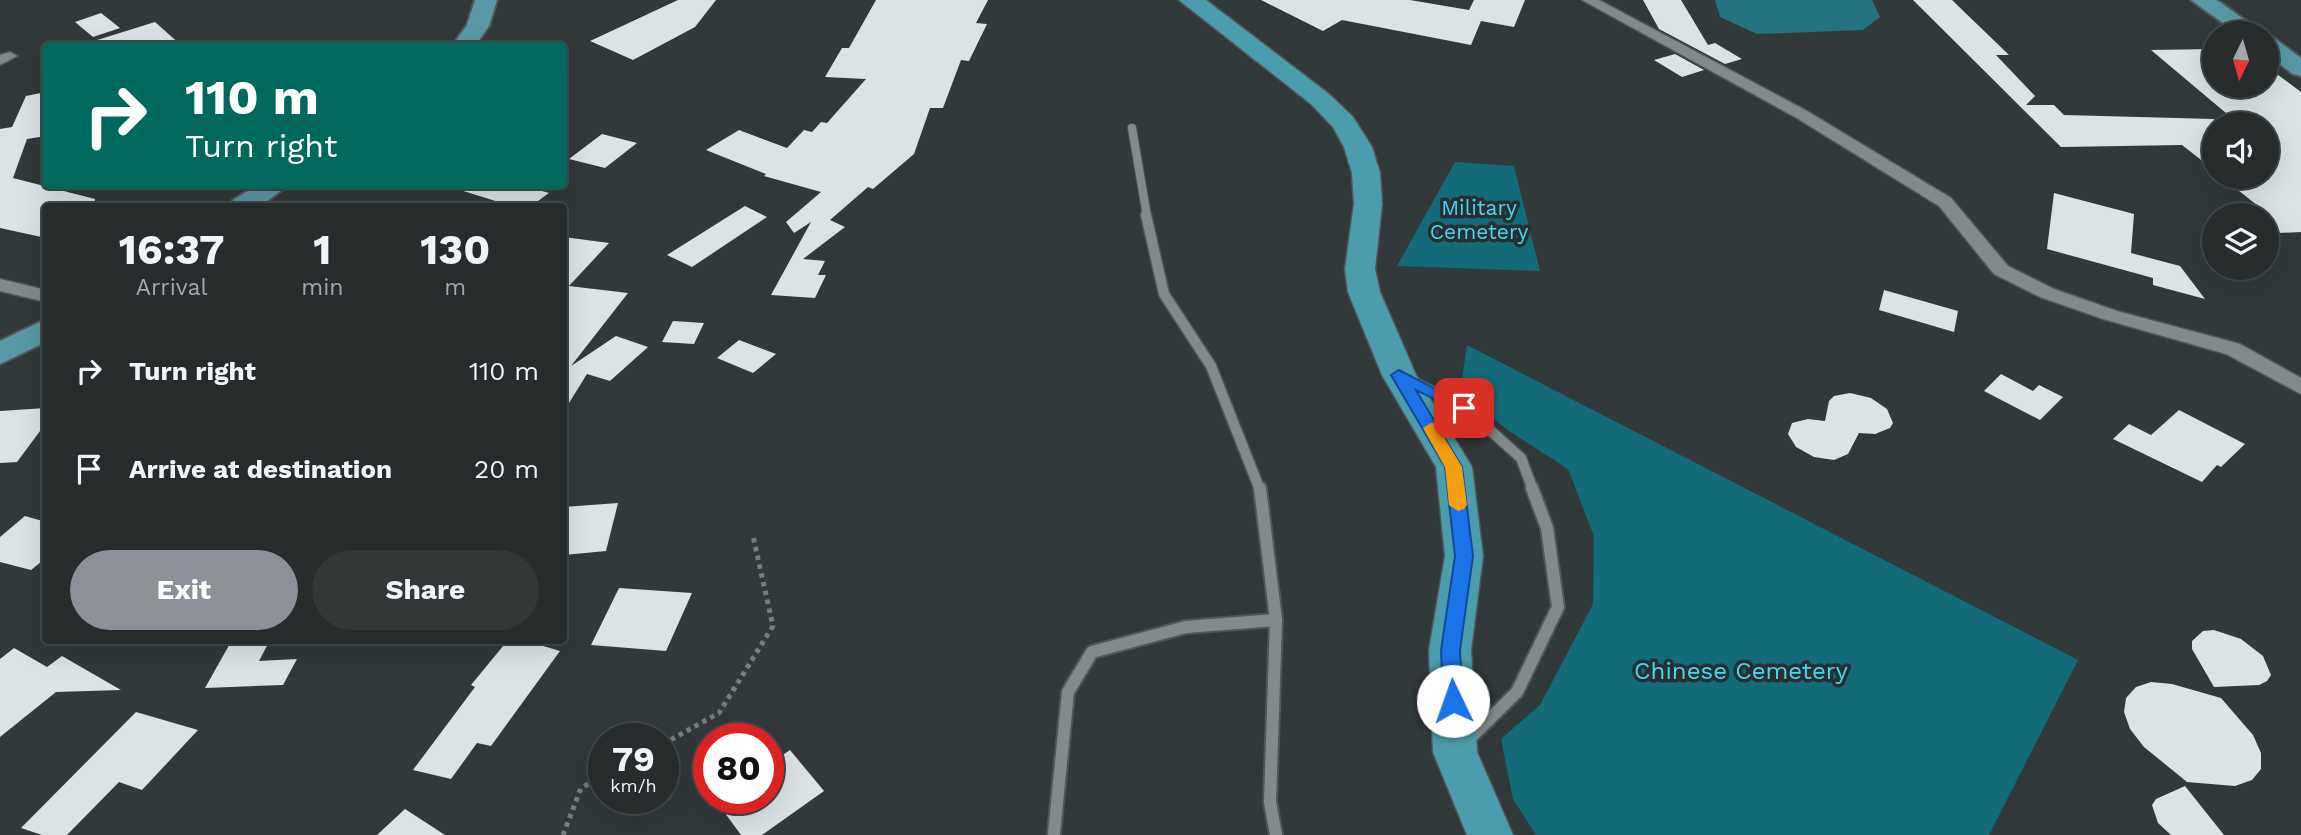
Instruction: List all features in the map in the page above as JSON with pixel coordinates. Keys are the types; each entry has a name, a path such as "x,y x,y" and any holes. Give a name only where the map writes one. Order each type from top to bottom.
{"highway":[{"path":"1191,0 1320,99 1344,123 1358,147 1366,173 1368,204 1360,269 1373,317 1399,375 1454,467 1464,556 1450,650 1455,752 1490,835"}],"main road":[{"path":"466,42 478,26 486,0"},
{"path":"2202,0 2234,21"},
{"path":"2279,53 2301,69"},
{"path":"248,203 269,189"},
{"path":"0,354 42,330"}],"street":[{"path":"1589,0 1801,114 1945,202 2001,270 2047,293 2110,315 2233,349 2301,387"},
{"path":"0,285 42,295"}],"lane":[{"path":"1132,128 1152,249 1164,294 1211,366 1260,488 1276,620 1270,802 1276,835"},
{"path":"1399,375 1464,408 1521,458 1546,528 1558,607 1517,692 1455,752"},
{"path":"1054,833 1068,692 1092,652 1186,627 1276,620"}],"path":[{"path":"679,735 719,713 773,626 753,536"},
{"path":"563,835 581,788 588,784"}],"green space":[{"name":"Military Cemetery","path":"1455,162 1514,166 1540,271 1397,266"},
{"name":"Chinese Cemetery","path":"1467,345 2078,660 1989,835 1536,835 1513,799 1501,739 1540,705 1593,604 1594,536 1568,469 1509,431 1460,393"}],"shaded area":[{"path":"1715,0 1872,0 1880,17 1863,30 1757,34 1720,17"}],"building":[{"path":"678,0 716,0 695,27 633,60 590,41"},
{"path":"876,0 988,0 976,23 987,24 969,61 961,60 943,108 930,108 914,154 873,189 868,187 830,220 845,227 803,259 825,261 818,275 826,275 815,298 771,295 811,222 794,233 786,222 821,192 764,176 766,174 706,150 739,130 787,148 804,130 812,132 821,122 827,123 866,79 825,77 842,48 849,48"},
{"path":"1261,0 1410,0 1469,10 1474,0 1525,0 1514,27 1481,21 1471,45 1342,20 1323,31"},
{"path":"1643,0 1681,0 1708,45 1715,43 1742,59 1725,64 1659,29"},
{"path":"1913,0 1952,0 2009,55 1996,55 2035,96 2026,105 2054,105 2064,115 2202,119 2202,161 2182,145 2061,147"},
{"path":"101,13 120,28 93,37 75,22"},
{"path":"155,22 178,42 94,42"},
{"path":"2202,49 2202,93 2151,50"},
{"path":"1675,54 1704,70 1682,77 1654,60"},
{"path":"2279,76 2301,92 2301,232 2279,233 2279,203 2254,203 2237,189 2279,189 2279,112 2225,112 2208,98 2279,98"},
{"path":"42,93 42,137 27,139 13,178 42,185 42,189 56,189 95,199 94,203 42,203 42,237 0,228 0,129 12,127 26,96"},
{"path":"602,134 637,143 605,168 569,159"},
{"path":"535,189 549,193 535,203 502,203 460,190"},
{"path":"2054,193 2134,214 2131,253 2180,266 2205,299 2153,285 2153,278 2047,249"},
{"path":"745,206 767,217 692,267 667,255"},
{"path":"567,237 609,243 569,286 628,293 571,366 616,336 648,347 610,381 587,374 567,406"},
{"path":"1884,290 1958,311 1954,332 1879,310"},
{"path":"673,321 704,323 694,344 662,342"},
{"path":"739,340 776,354 753,373 717,358"},
{"path":"2001,374 2033,391 2039,385 2063,397 2040,420 1984,391"},
{"path":"1850,393 1871,398 1887,409 1893,423 1890,428 1875,434 1859,433 1848,454 1834,460 1814,457 1796,447 1788,434 1792,423 1808,419 1825,421 1829,401 1834,396"},
{"path":"42,408 42,428 17,462 0,463 0,411"},
{"path":"2179,410 2245,444 2221,467 2217,465 2202,482 2113,439 2129,424 2151,435"},
{"path":"618,503 606,551 567,555 567,507"},
{"path":"25,516 42,521 42,561 31,570 0,562 0,537"},
{"path":"619,588 692,593 666,651 591,645"},
{"path":"2214,630 2241,639 2263,656 2271,675 2267,681 2259,685 2214,687 2192,649 2192,641 2203,631"},
{"path":"230,644 268,644 259,661 297,659 283,685 205,688"},
{"path":"505,644 536,644 560,651 491,746 477,743 451,779 413,770 475,687 471,685"},
{"path":"14,648 47,667 62,656 121,690 56,692 0,737 0,659"},
{"path":"2151,682 2172,684 2221,698 2253,735 2261,753 2261,769 2252,780 2235,786 2187,782 2144,747 2130,729 2124,712 2126,698 2136,687"},
{"path":"136,712 198,730 142,790 119,782 67,835 42,835 21,828"},
{"path":"790,750 824,791 762,835 741,835 726,814 784,814 784,754"},
{"path":"2185,786 2224,835 2171,835 2158,823 2152,805 2156,799"},
{"path":"405,809 445,835 377,835"}],"slow traffic":[{"path":"1431,428 1454,467 1458,505"}],"route":[{"path":"1453,701 1450,650 1464,556 1454,467 1399,375 1464,408"}]}
